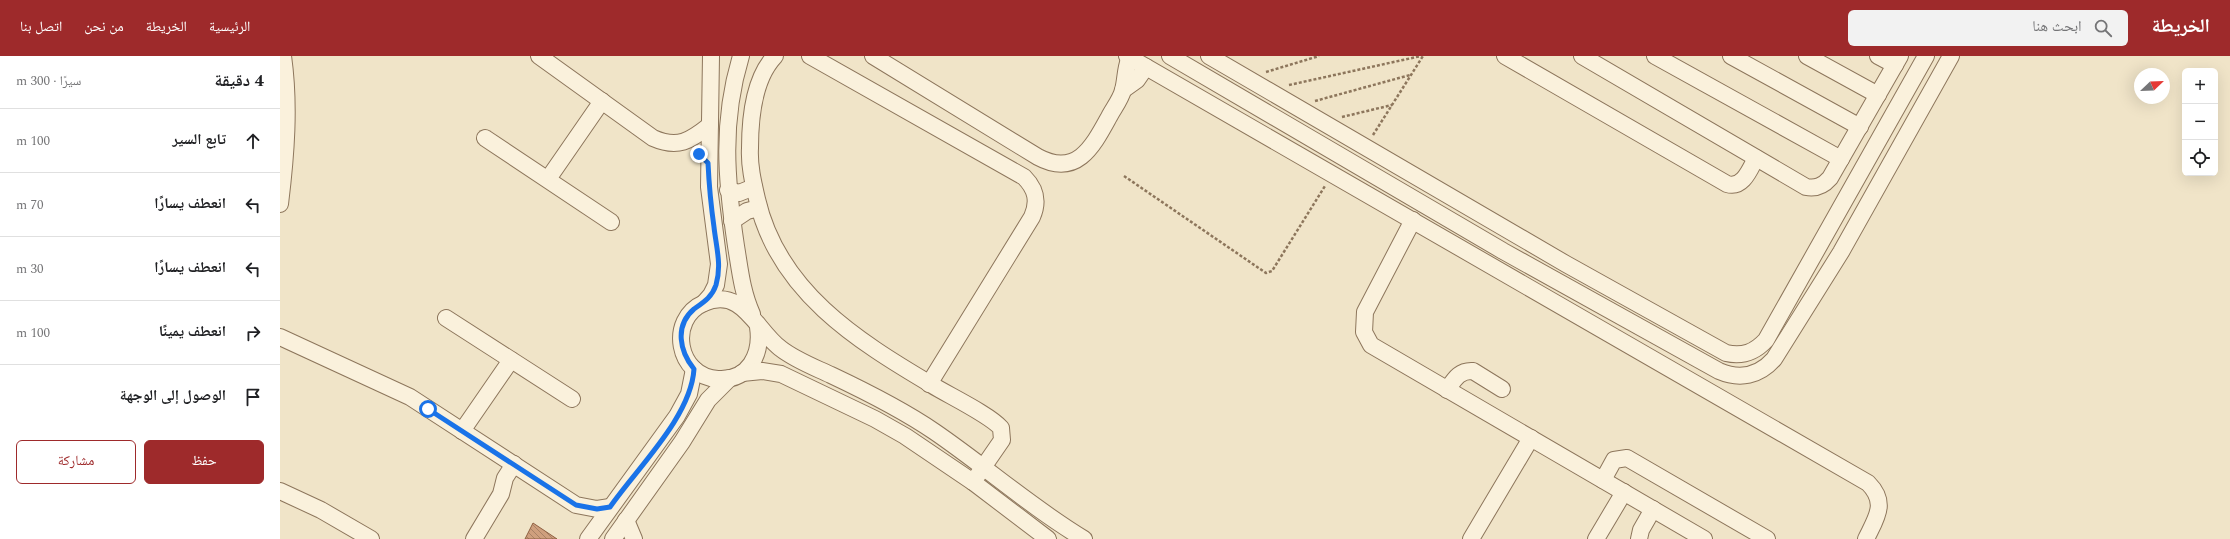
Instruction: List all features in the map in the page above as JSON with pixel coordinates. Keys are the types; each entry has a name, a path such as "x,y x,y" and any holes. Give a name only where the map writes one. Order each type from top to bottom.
{"street":[{"path":"280,204 286,133 286,94 283,56"},
{"path":"539,56 653,138 670,144 680,144 691,139 710,125"},
{"path":"711,56 708,163 709,187 719,264 716,285 711,295 693,310 685,320 681,333 681,346 686,359 694,369 711,378 736,376 762,371 781,374 845,404 905,436 973,482 1048,539"},
{"path":"613,539 682,442 708,400 752,364 758,353 760,340 742,288 728,190 728,121 731,92 741,56"},
{"path":"775,56 761,81 752,116 750,151 754,187 759,208 772,243 792,276 804,292 836,322 856,337 929,384 1001,428 1002,440 973,482"},
{"path":"810,56 1024,178 1034,192 1036,209 1032,217 929,384"},
{"path":"873,56 1038,157 1052,163 1069,163 1077,160 1093,146 1123,90 1124,73 1128,57 1868,483 1876,493 1879,505 1878,514 1866,539"},
{"path":"1170,56 1503,251 1718,371 1735,376 1753,374 1761,371 1774,359 1841,252 1951,56"},
{"path":"1505,56 1727,184 1736,184 1742,181 1756,158"},
{"path":"1582,56 1756,158 1811,188 1826,183 1897,60 1878,56"},
{"path":"1655,56 1841,159"},
{"path":"1731,56 1860,126"},
{"path":"1807,56 1878,95"},
{"path":"1214,57 1366,148 1513,233 1726,353 1734,355 1749,353 1766,340 1926,56"},
{"path":"1123,90 1137,80 1146,67"},
{"path":"710,90 718,94 731,92"},
{"path":"548,180 602,101"},
{"path":"1242,122 1252,104"},
{"path":"485,138 611,222"},
{"path":"680,144 699,154 708,163"},
{"path":"1335,176 1347,160"},
{"path":"728,190 739,193 754,187"},
{"path":"732,221 741,214 759,208"},
{"path":"1413,220 1365,312 1364,332 1371,345 1377,350 1704,539"},
{"path":"1503,251 1513,233"},
{"path":"1821,242 1841,252"},
{"path":"704,302 717,299 730,301 743,306 755,322 780,348 792,356 896,408 934,431 1044,513 1084,539"},
{"path":"446,318 572,399"},
{"path":"280,337 392,388 462,431 576,505 597,509 610,507"},
{"path":"462,431 511,360"},
{"path":"589,538 681,410 692,385 694,369"},
{"path":"1447,390 1458,375 1469,371 1473,371 1502,389"},
{"path":"1471,539 1531,438"},
{"path":"1603,480 1614,460 1627,458 1767,539"},
{"path":"474,539 501,494 510,488 518,467"},
{"path":"280,491 321,510 371,539"},
{"path":"1596,539 1624,492"},
{"path":"576,505 585,521 589,538"},
{"path":"1639,539 1641,530 1653,509"},
{"path":"626,520 634,539"}],"path":[{"path":"1266,72 1319,56"},
{"path":"1366,148 1422,56"},
{"path":"1288,86 1422,56"},
{"path":"1313,101 1411,75"},
{"path":"1340,118 1392,105"},
{"path":"1124,176 1266,273 1272,271 1335,176"}],"building":[{"path":"533,523 557,539 525,539"}],"route":[{"path":"428,409 576,505 597,509 610,507 671,426 684,405 692,385 694,369 686,359 681,346 681,333 685,320 693,310 711,295 716,285 719,264 709,187 708,163 699,154"}]}
